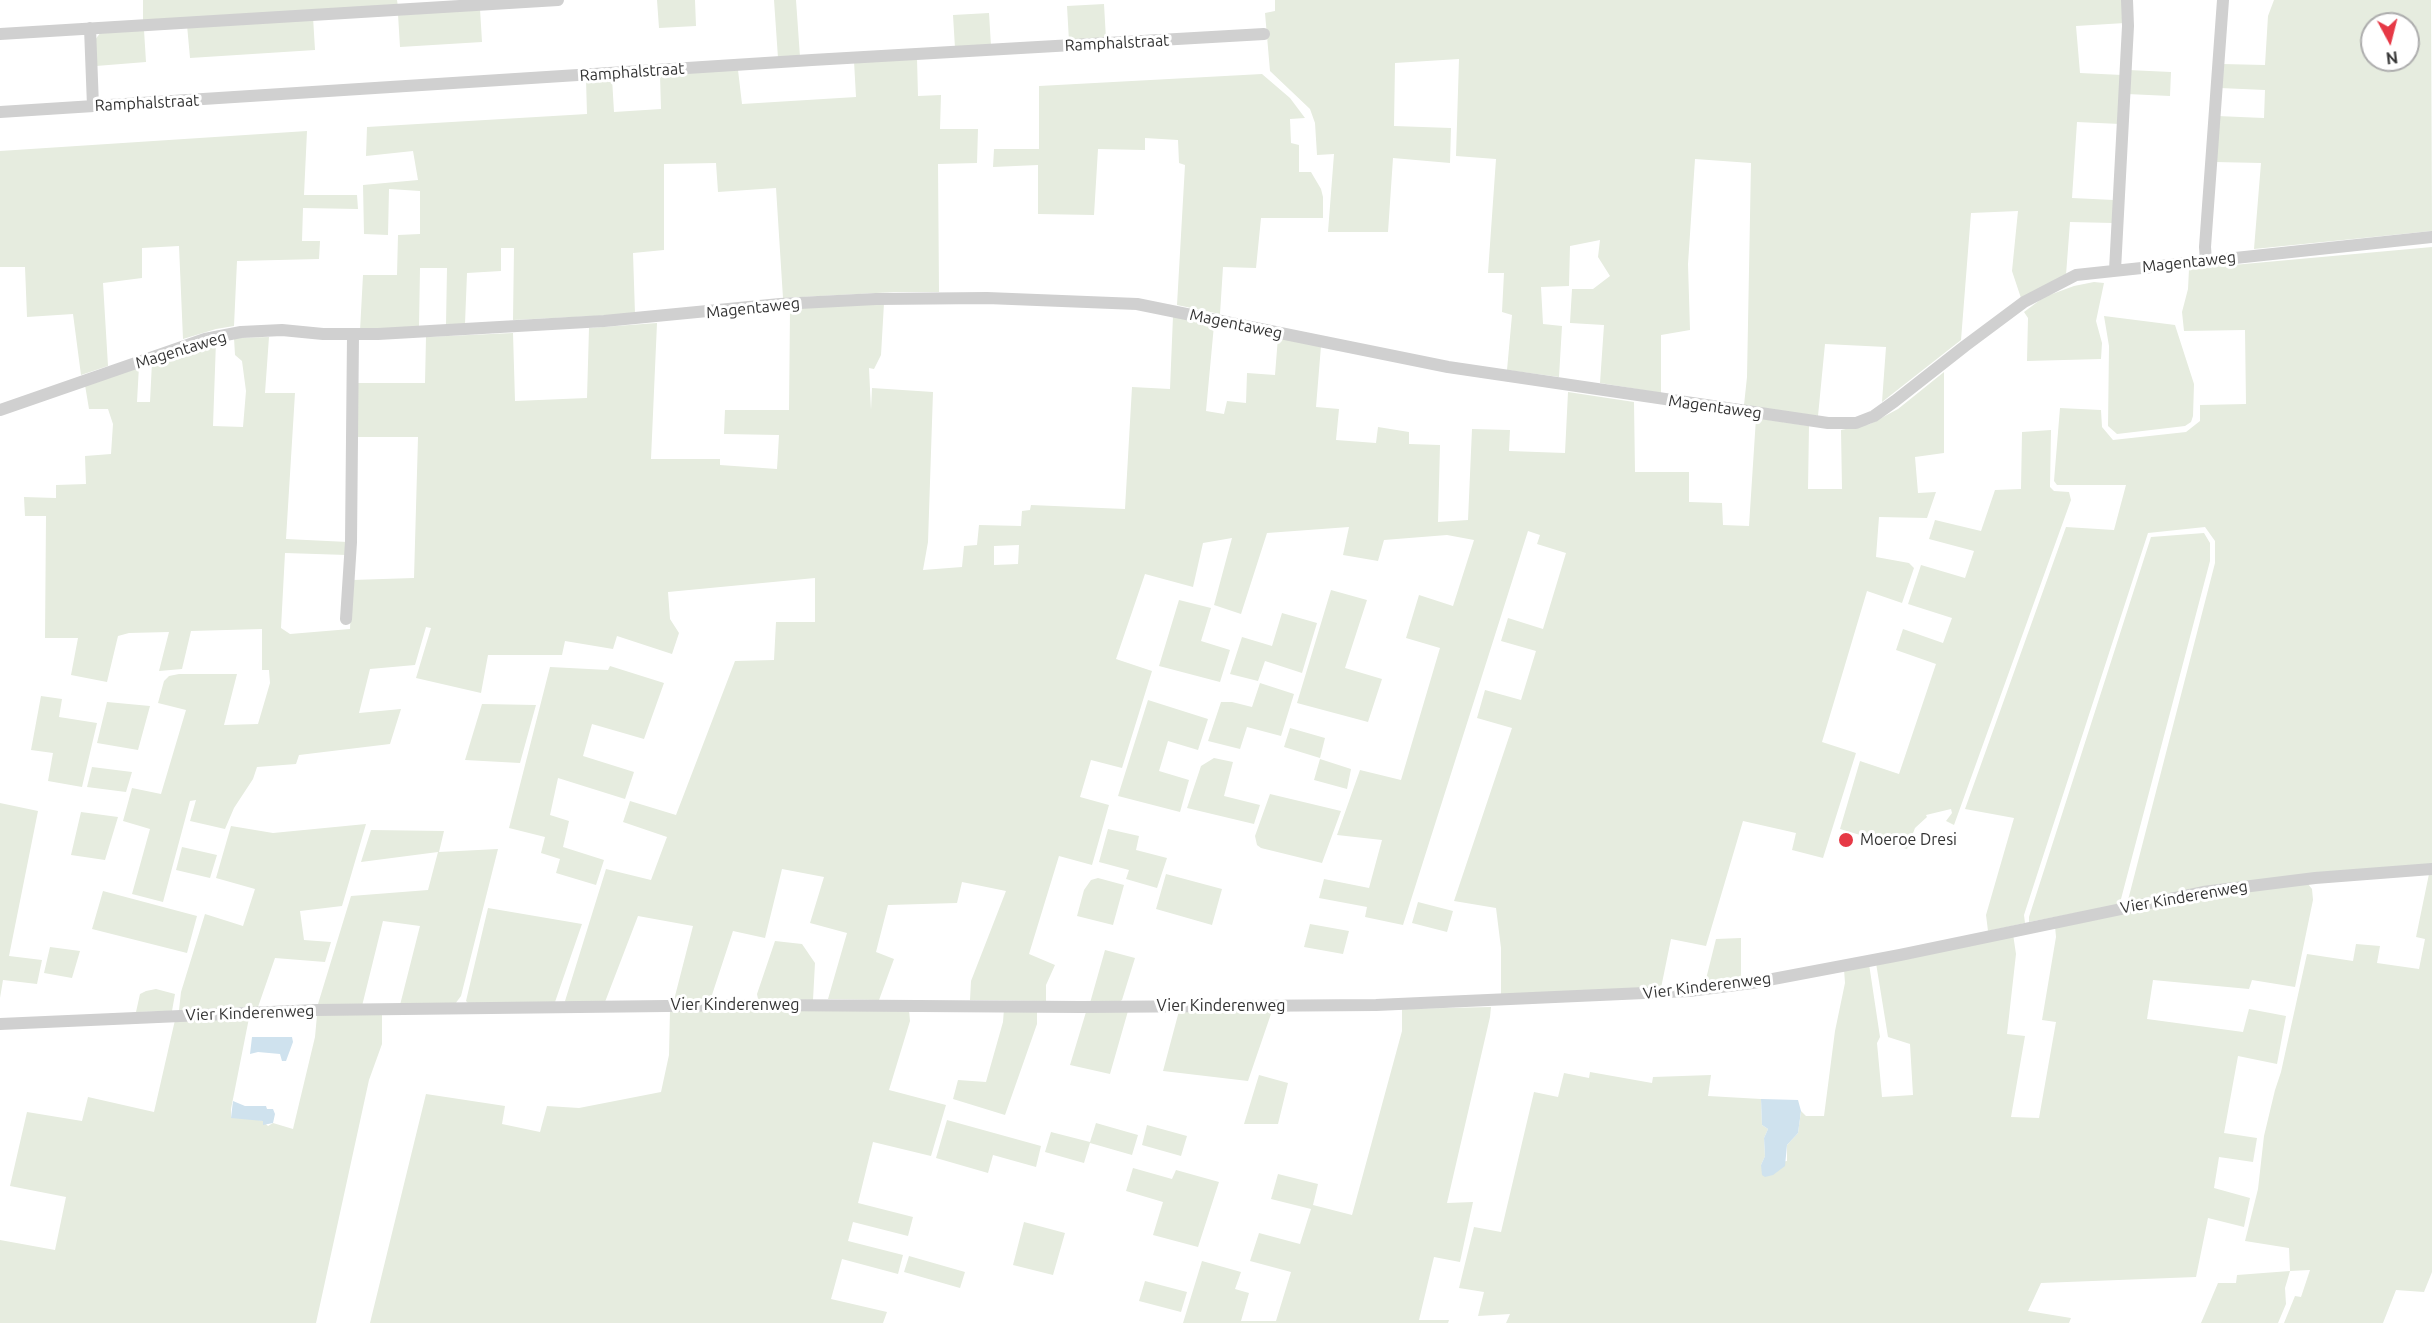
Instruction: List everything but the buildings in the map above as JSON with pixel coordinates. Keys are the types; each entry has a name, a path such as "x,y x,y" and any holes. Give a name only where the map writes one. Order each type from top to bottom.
{"street":[{"path":"0,34 558,0"},
{"path":"2115,270 2128,26 2127,0"},
{"path":"2206,261 2205,247 2223,0"},
{"path":"90,28 93,106"},
{"name":"Ramphalstraat","path":"0,112 824,59 1264,34"},
{"name":"Magentaweg","path":"0,410 218,336 241,332 282,330 353,334 604,321 780,304 876,299 987,298 1137,304 1448,367 1842,424 1856,423 1881,411 1965,346 2044,290 2076,275 2432,237"},
{"path":"346,619 351,542 353,334"},
{"name":"Vier Kinderenweg","path":"0,1024 316,1010 754,1005 1081,1007 1376,1005 1677,992 1752,983 1900,955 2203,892 2315,878 2432,869"}],"shaded area":[{"path":"143,0 397,0 398,7 143,22"},
{"path":"657,0 695,0 696,26 659,28"},
{"path":"774,0 796,0 800,57 778,58"},
{"path":"1275,0 2123,0 2125,23 2076,26 2080,73 2122,75 2120,124 2077,122 2072,198 2114,200 2113,223 2070,222 2066,275 2021,298 2012,271 2018,211 1971,213 1961,340 1882,402 1886,347 1825,344 1818,416 1744,405 1747,377 1751,163 1695,159 1688,264 1690,330 1661,335 1661,393 1600,383 1604,325 1570,323 1572,289 1593,289 1610,276 1598,257 1600,240 1570,246 1569,286 1541,287 1543,324 1562,326 1559,377 1507,370 1512,315 1502,312 1504,273 1488,273 1496,159 1456,156 1459,59 1395,63 1394,126 1451,128 1450,163 1393,158 1388,232 1328,232 1334,154 1317,155 1315,123 1310,109 1270,71 1265,13 1275,11"},
{"path":"2274,0 2431,0 2432,231 2254,249 2261,163 2215,162 2217,116 2264,118 2265,90 2220,88 2222,64 2265,65 2268,16"},
{"path":"1104,4 1106,39 1069,41 1067,6"},
{"path":"480,9 482,42 400,47 398,14"},
{"path":"989,13 991,46 955,48 953,15"},
{"path":"313,17 315,50 190,58 187,25"},
{"path":"144,30 146,62 96,66 94,41 101,32"},
{"path":"917,58 918,96 941,95 940,129 978,129 977,163 938,164 939,292 783,298 776,188 718,192 716,163 664,164 664,250 633,253 635,314 513,320 514,248 501,248 501,271 467,273 465,324 446,325 447,268 420,268 419,327 360,331 363,275 397,275 398,235 420,234 420,191 389,189 388,235 364,234 363,185 418,180 413,151 366,156 367,127 587,114 586,79 612,78 614,112 661,109 660,75 738,70 742,104 856,97 854,61"},
{"path":"2128,70 2171,72 2170,96 2127,94"},
{"path":"1262,74 1290,98 1305,118 1290,119 1291,143 1299,145 1299,172 1311,172 1321,189 1323,218 1261,218 1256,268 1223,267 1220,314 1177,305 1185,165 1179,163 1178,140 1145,138 1145,150 1098,149 1094,215 1038,214 1038,165 993,167 994,149 1039,149 1039,86"},
{"path":"307,131 304,195 357,195 358,209 303,208 302,241 320,241 319,259 237,261 234,326 183,339 179,246 142,248 142,278 103,283 108,366 81,375 73,314 27,317 25,267 0,267 0,151"},
{"path":"2432,247 2432,864 2127,904 2215,563 2215,541 2205,527 2148,533 2024,915 2025,923 1988,931 1986,915 2014,818 1965,809 2066,527 2114,530 2126,485 2057,485 2054,481 2060,408 2101,410 2102,427 2113,440 2186,432 2200,421 2200,405 2246,404 2245,330 2184,331 2182,312 2188,289 2189,269"},
{"path":"2094,282 2104,283 2096,321 2102,343 2101,359 2027,361 2028,318 2024,312 2044,297 2074,286"},
{"path":"884,303 881,355 874,369 869,368 871,410 872,388 933,392 928,542 923,570 962,567 964,546 977,545 979,525 1021,526 1022,511 1030,510 1031,505 1125,509 1132,387 1170,389 1173,316 1214,325 1206,411 1224,414 1227,401 1246,403 1247,373 1275,375 1278,337 1321,346 1316,407 1339,409 1336,440 1376,443 1378,427 1409,432 1409,444 1440,445 1438,522 1468,520 1472,429 1510,430 1509,451 1565,453 1568,392 1634,402 1635,472 1689,472 1689,502 1722,503 1723,525 1749,526 1756,418 1809,426 1808,489 1842,489 1841,430 1870,424 1898,409 1944,372 1944,453 1915,457 1918,493 1936,492 1927,518 1879,517 1876,557 1909,563 1914,568 1902,603 1867,591 1822,742 1856,753 1823,858 1792,850 1796,833 1743,821 1706,946 1671,939 1661,988 1501,995 1501,948 1496,908 1454,901 1512,728 1477,718 1485,690 1521,700 1536,651 1501,641 1508,618 1543,629 1566,553 1537,544 1540,535 1528,531 1403,925 1365,917 1367,907 1319,898 1324,879 1369,888 1382,840 1337,835 1360,770 1401,780 1440,648 1406,638 1419,595 1453,606 1474,540 1447,535 1384,540 1378,561 1343,555 1349,527 1267,533 1241,614 1214,605 1232,538 1203,543 1193,587 1145,574 1116,659 1152,671 1122,768 1091,760 1080,797 1109,805 1092,865 1059,856 1029,954 1055,965 1046,985 1046,1001 970,1000 971,981 1006,891 962,882 957,903 888,905 876,952 894,959 879,1000 828,999 847,933 810,923 824,877 782,869 765,938 733,931 710,1001 674,1000 693,926 638,916 605,1002 567,1003 565,1001 606,869 651,880 667,837 623,822 630,801 676,815 735,661 774,660 776,622 815,622 815,578 668,592 670,619 679,633 672,654 617,636 613,649 565,641 562,655 488,655 481,693 416,678 431,628 426,627 415,665 370,669 359,713 401,709 390,744 299,755 296,764 257,767 253,779 234,808 225,829 190,821 196,800 190,801 163,902 132,894 150,829 123,821 132,788 161,794 186,710 158,703 164,681 169,676 179,674 237,674 224,725 258,724 270,683 269,670 262,670 262,629 191,631 182,669 159,671 169,632 129,633 118,636 107,682 71,675 78,638 45,638 46,516 25,516 24,497 56,498 56,485 86,484 85,456 111,454 113,424 108,409 89,409 85,385 139,366 137,402 150,402 152,362 216,341 213,426 243,427 246,391 242,361 235,355 234,338 269,337 265,393 295,393 286,539 348,542 347,555 285,553 281,628 290,634 350,629 352,580 414,578 418,437 355,437 356,383 425,383 426,337 513,333 515,401 587,398 589,328 657,323 651,459 720,459 720,465 777,469 779,435 724,434 725,410 789,410 790,309","holes":["1019,545 1018,564 994,565 994,546"]},
{"path":"2104,316 2175,325 2194,384 2191,422 2185,426 2117,434 2108,426 2109,346"},
{"path":"2051,430 2050,487 2054,491 2069,492 2071,500 1954,825 1946,821 1952,813 1951,809 1926,815 1927,817 1915,828 1907,849 1840,829 1860,761 1899,774 1936,664 1896,650 1903,629 1943,643 1952,618 1908,604 1921,565 1965,578 1974,551 1929,539 1935,520 1981,531 1995,490 2021,489 2022,432"},
{"path":"2204,533 2210,543 2210,561 2121,899 2122,904 2029,922 2151,537"},
{"path":"1331,590 1367,600 1345,668 1382,679 1368,722 1297,703"},
{"path":"1179,600 1211,608 1201,641 1230,650 1220,682 1159,666"},
{"path":"1282,613 1317,623 1302,673 1265,661 1258,681 1230,674 1242,637 1272,646"},
{"path":"610,666 664,683 644,739 592,724 583,756 634,772 625,799 558,778 550,815 569,821 563,847 604,860 596,885 556,873 560,859 541,853 545,837 509,828 550,667 608,670"},
{"path":"1260,683 1294,694 1281,736 1247,727 1240,749 1208,741 1221,702 1252,707"},
{"path":"41,696 62,699 59,717 97,723 82,787 48,781 53,753 31,750"},
{"path":"1148,700 1208,719 1198,750 1168,741 1159,771 1189,780 1180,812 1118,796"},
{"path":"107,702 150,706 138,750 97,743"},
{"path":"482,704 536,705 520,763 465,760"},
{"path":"1290,728 1325,738 1320,758 1284,747"},
{"path":"1214,758 1233,762 1224,796 1260,805 1254,824 1187,808 1201,766"},
{"path":"1320,759 1351,769 1347,789 1314,780"},
{"path":"92,767 132,772 126,792 87,787"},
{"path":"1270,794 1341,811 1322,863 1261,848 1257,845 1255,836"},
{"path":"0,803 38,811 9,956 42,960 37,984 3,980 0,998"},
{"path":"81,812 118,817 105,860 71,855"},
{"path":"366,824 342,906 300,911 304,940 331,942 325,962 275,958 258,1007 179,1010 181,992 205,914 243,926 255,889 216,878 231,826 273,833"},
{"path":"1108,829 1139,836 1136,850 1167,858 1157,888 1126,879 1129,870 1099,862"},
{"path":"371,830 444,831 439,852 498,849 461,996 455,1004 400,1005 420,926 383,921 362,1006 321,1006 318,1004 351,896 428,890 438,852 361,862"},
{"path":"182,847 217,855 210,878 176,870"},
{"path":"1166,874 1222,889 1212,925 1156,909"},
{"path":"2429,874 2432,874 2432,1272 2424,1292 2396,1290 2383,1323 2284,1323 2295,1296 2301,1297 2310,1270 2290,1271 2289,1248 2245,1241 2258,1189 2264,1136 2281,1072 2307,954 2353,961 2356,944 2380,946 2377,963 2419,969 2425,939 2416,937"},
{"path":"1098,878 1124,885 1113,925 1077,916 1084,890 1091,880"},
{"path":"2308,884 2312,889 2313,900 2295,987 2252,980 2249,989 2153,980 2147,1019 2243,1032 2249,1009 2286,1016 2277,1064 2238,1056 2224,1133 2257,1138 2253,1162 2219,1157 2214,1188 2250,1198 2244,1227 2208,1218 2196,1277 2041,1283 2028,1311 2071,1318 2069,1323 1506,1323 1510,1314 1478,1316 1484,1292 1459,1288 1474,1227 1501,1232 1534,1092 1558,1097 1564,1073 1589,1078 1590,1072 1652,1083 1653,1077 1711,1075 1708,1096 1761,1099 1762,1125 1768,1129 1764,1138 1765,1156 1761,1165 1787,1161 1787,1145 1798,1133 1801,1111 1806,1116 1824,1116 1835,1031 1845,983 1844,969 1869,964 1880,1037 1877,1043 1882,1097 1913,1095 1910,1044 1888,1037 1876,963 2013,934 2016,954 2007,1034 2025,1036 2011,1117 2039,1118 2056,1022 2042,1020 2056,937 2055,926 2234,891"},
{"path":"103,891 197,916 187,953 92,929"},
{"path":"1418,902 1453,911 1447,932 1412,923"},
{"path":"488,908 582,924 555,1002 469,1004 466,1001"},
{"path":"1310,924 1349,931 1343,954 1304,947"},
{"path":"1741,938 1741,980 1705,983 1716,939"},
{"path":"775,941 802,944 815,963 813,1000 758,999 757,994"},
{"path":"50,947 80,951 72,978 44,973"},
{"path":"1105,950 1135,958 1122,1000 1090,1003"},
{"path":"156,989 175,994 172,1011 136,1012 140,994"},
{"path":"1491,1007 1447,1203 1473,1202 1460,1262 1434,1257 1419,1320 1449,1320 1448,1323 1183,1323 1202,1261 1241,1272 1235,1289 1249,1293 1241,1321 1276,1321 1291,1272 1250,1261 1259,1233 1300,1244 1311,1209 1271,1199 1278,1174 1318,1184 1313,1205 1352,1215 1402,1031 1402,1009"},
{"path":"1004,1009 1037,1010 1037,1024 1005,1115 953,1099 958,1080 986,1082 1003,1022"},
{"path":"670,1010 909,1010 910,1021 889,1090 946,1105 931,1156 873,1142 858,1203 913,1217 908,1236 853,1222 848,1241 903,1255 898,1274 842,1259 831,1299 887,1312 883,1323 370,1323 426,1094 505,1106 502,1124 540,1132 547,1106 579,1108 661,1092 669,1055"},
{"path":"1128,1011 1110,1074 1070,1065 1086,1012"},
{"path":"1179,1011 1272,1011 1248,1081 1163,1071"},
{"path":"317,1015 382,1015 382,1044 369,1080 316,1323 0,1323 0,1240 55,1250 66,1197 10,1186 27,1112 82,1121 88,1097 154,1112 175,1020 249,1018 231,1118 249,1118 263,1121 268,1126 273,1123 293,1129 315,1037"},
{"path":"1259,1075 1288,1083 1278,1124 1244,1124"},
{"path":"947,1120 1041,1146 1036,1167 993,1155 988,1173 936,1158"},
{"path":"1096,1123 1138,1135 1132,1155 1090,1143 1084,1163 1045,1152 1051,1132 1090,1142"},
{"path":"1147,1125 1187,1136 1181,1156 1142,1145"},
{"path":"1133,1168 1172,1179 1176,1170 1219,1182 1198,1247 1153,1235 1163,1202 1126,1191"},
{"path":"1024,1222 1065,1233 1053,1275 1013,1265"},
{"path":"909,1256 965,1272 960,1288 904,1272"},
{"path":"2290,1271 2285,1288 2286,1304 2278,1323 2201,1323 2218,1283 2236,1283 2237,1275"},
{"path":"1145,1281 1187,1292 1181,1312 1139,1301"}],"water":[{"path":"252,1037 292,1037 293,1042 286,1061 282,1061 280,1054 258,1052 250,1054"},
{"path":"1761,1099 1798,1100 1801,1111 1798,1133 1787,1145 1785,1166 1773,1175 1765,1177 1762,1175 1761,1165 1765,1156 1764,1138 1768,1129 1762,1125"},
{"path":"233,1101 245,1106 266,1106 267,1109 273,1109 275,1114 273,1123 263,1125 263,1121 231,1118"}],"place":[{"name":"Moeroe Dresi","path":"1846,840"}]}
